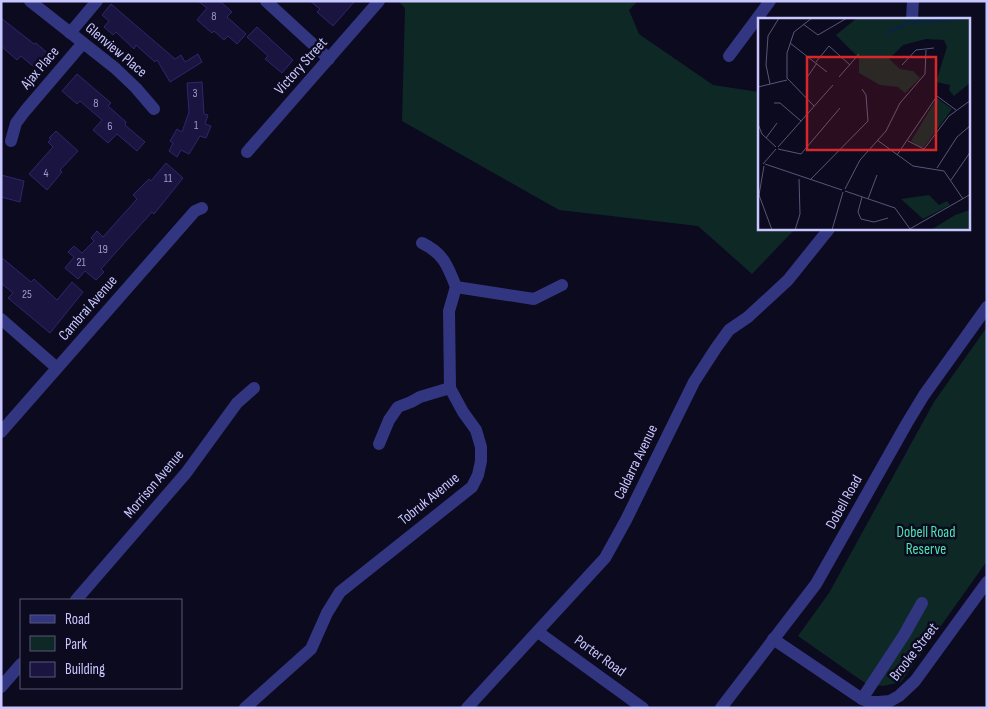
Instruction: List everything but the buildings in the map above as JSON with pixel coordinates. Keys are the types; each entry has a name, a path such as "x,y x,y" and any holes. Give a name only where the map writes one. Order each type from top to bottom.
{"street":[{"name":"Glenview Place","path":"30,1 115,68 154,109"},
{"path":"70,33 97,1"},
{"path":"266,1 329,59"},
{"name":"Victory Street","path":"247,152 378,1"},
{"path":"730,56 770,1"},
{"path":"912,18 913,1"},
{"name":"Ajax Place","path":"11,141 16,123 83,43"},
{"name":"Cambrai Avenue","path":"1,432 195,211 202,208"},
{"name":"Caldarra Avenue","path":"468,708 605,558 634,504 694,382 716,348 730,330 748,317 788,280 828,230"},
{"path":"422,243 435,249 446,263 456,286 534,300 562,284"},
{"name":"Tobruk Avenue","path":"245,708 311,649 327,613 340,592 472,487 478,475 481,447 476,430 463,412 450,388 448,311 456,286"},
{"name":"Dobell Road","path":"722,708 816,584 907,422 987,307"},
{"path":"1,319 57,368"},
{"name":"Morrison Avenue","path":"77,599 186,473 237,403 254,388"},
{"path":"379,444 389,420 398,407 420,397 450,388"},
{"name":"Brooke Street","path":"773,639 862,699 879,702 890,701 899,696 915,680 987,582"},
{"path":"862,699 904,635 922,603"},
{"name":"Porter Road","path":"538,632 643,708"},
{"path":"1,687 20,665"}],"green space":[{"path":"398,1 638,1 629,10 639,34 713,85 758,92 758,230 794,230 752,274 698,226 559,210 402,121 405,8"},
{"name":"Dobell Road Reserve","path":"987,327 987,561 901,682 883,686 865,683 798,636 829,593 934,402"}]}
